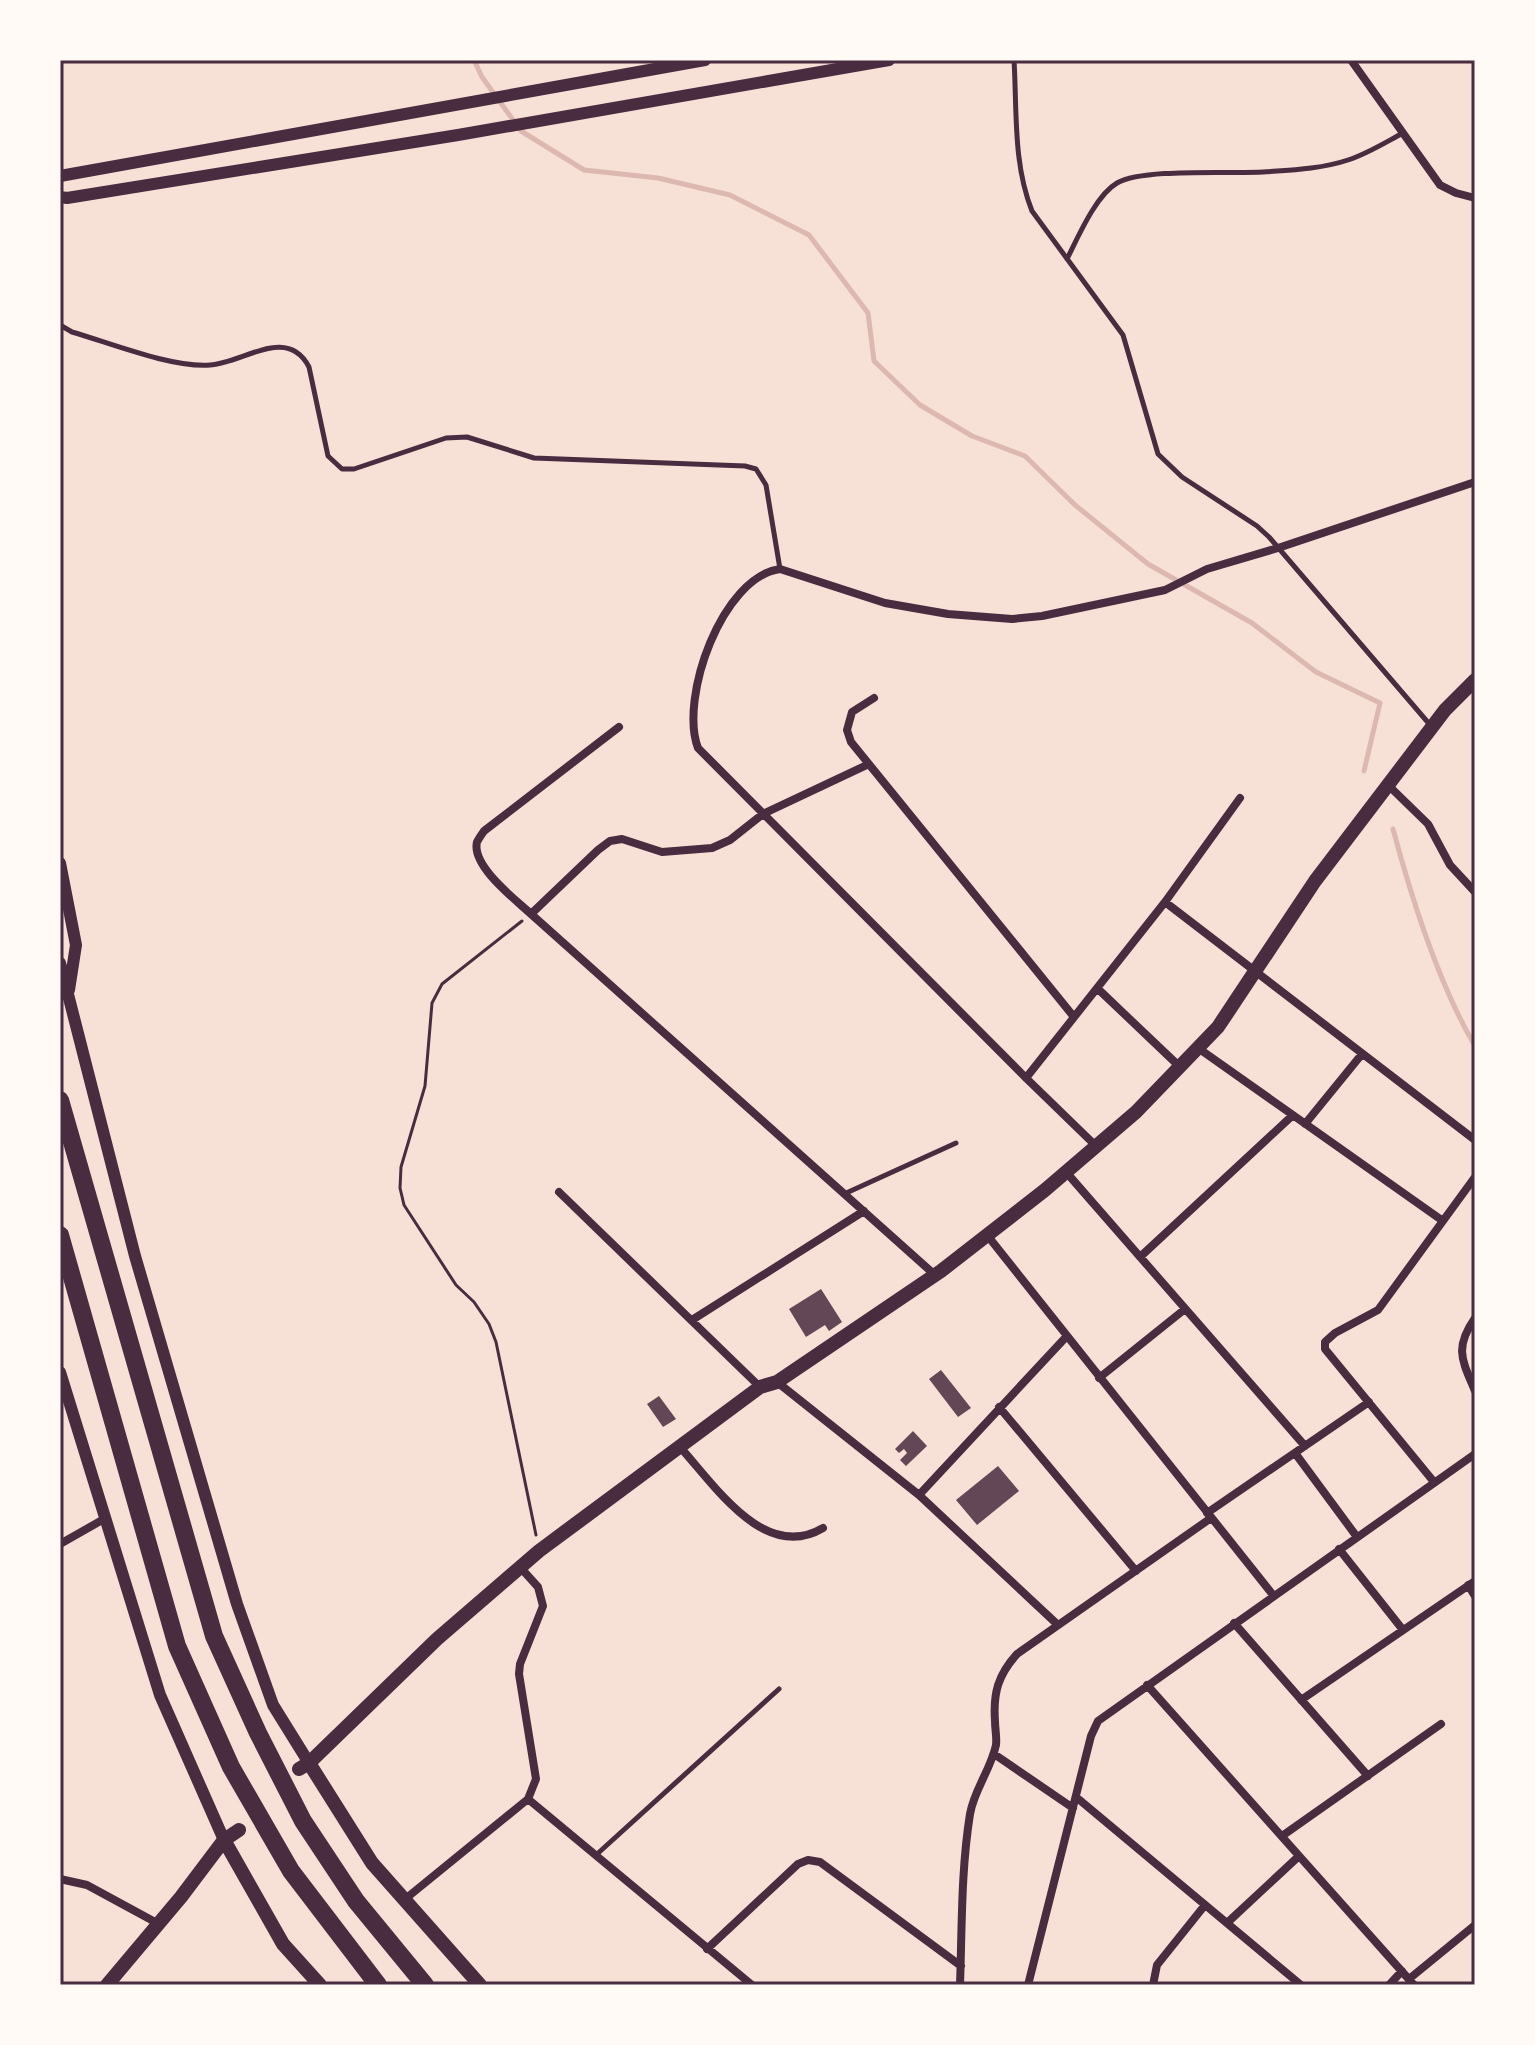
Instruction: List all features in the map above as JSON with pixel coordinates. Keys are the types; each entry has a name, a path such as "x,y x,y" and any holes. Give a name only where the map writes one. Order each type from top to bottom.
{"highway":[{"path":"60,1100 214,1636 258,1733 303,1821 356,1901 425,1985"},
{"path":"60,1235 177,1646 231,1767 291,1871 378,1985"}],"main road":[{"path":"480,1985 372,1863 304,1766 437,1639 539,1551 760,1387 777,1382 935,1275 1066,1172 1136,1112 1218,1027 1315,881 1445,710 1475,680"},
{"path":"107,1985 224,1840 239,1830"},
{"path":"224,1840 283,1944 320,1985"}],"street":[{"path":"60,176 705,60"},
{"path":"60,197 458,135 889,60"},
{"path":"1351,60 1440,185 1475,198"},
{"path":"1096,1146 698,748 692,733 697,683 703,657 714,636 741,590 765,571 780,569 885,603 948,614 1012,619 1042,616 1153,594 1207,569 1475,482"},
{"path":"874,698 852,712 847,730 851,742 1074,1017"},
{"path":"619,727 484,831 477,842 477,854 490,875 531,914 935,1275"},
{"path":"531,914 610,841 622,839 662,852 712,848 730,840 763,814 867,765"},
{"path":"1388,785 1423,818 1450,865 1475,892"},
{"path":"1026,1078 1165,902 1240,798"},
{"path":"60,863 76,945 68,995"},
{"path":"1165,902 1475,1140"},
{"path":"60,963 135,1256 237,1604 273,1705 304,1766"},
{"path":"1097,988 1180,1067"},
{"path":"1198,1048 1443,1221"},
{"path":"1305,1124 1362,1054"},
{"path":"1140,1257 1293,1115"},
{"path":"1066,1172 1305,1446"},
{"path":"1434,1482 1325,1349 1325,1342 1335,1333 1378,1310 1475,1177"},
{"path":"559,1192 760,1387"},
{"path":"692,1320 864,1211"},
{"path":"987,1235 1273,1595"},
{"path":"1099,1378 1185,1309"},
{"path":"1475,1318 1465,1333 1460,1351 1475,1391"},
{"path":"919,1495 1066,1337"},
{"path":"60,1372 160,1695 224,1840"},
{"path":"777,1382 919,1495 1058,1625"},
{"path":"960,1985 963,1893 971,1810 994,1754 997,1738 995,1700 997,1682 1003,1669 1017,1654 1369,1402"},
{"path":"999,1407 1136,1571"},
{"path":"679,1446 750,1523 771,1534 796,1536 815,1533 823,1528"},
{"path":"1295,1453 1357,1537"},
{"path":"1028,1985 1098,1721 1475,1454"},
{"path":"60,1544 104,1519"},
{"path":"1339,1549 1403,1630"},
{"path":"404,1900 528,1799 536,1779 519,1674 543,1606 538,1587 520,1567"},
{"path":"1301,1700 1472,1583 1475,1596"},
{"path":"1234,1623 1368,1776"},
{"path":"1147,1685 1412,1982 1475,1925"},
{"path":"1282,1836 1441,1724"},
{"path":"994,1754 1073,1808"},
{"path":"1076,1797 1301,1985"},
{"path":"528,1799 752,1985"},
{"path":"1227,1923 1299,1856"},
{"path":"707,1949 798,1864 808,1860 820,1862 961,1966"},
{"path":"60,1879 87,1885 157,1923"},
{"path":"1153,1985 1157,1965 1205,1905"},
{"path":"1389,1985 1402,1971"}],"lane":[{"path":"1014,60 1023,188 1032,211 1123,335 1158,454 1182,477 1257,526 1432,727"},
{"path":"1067,259 1088,219 1117,183 1141,175 1261,172 1316,167 1349,160 1404,133"},
{"path":"60,325 72,332 192,365 227,362 268,348 284,347 296,351 309,367 328,456 342,469 354,469 446,438 467,437 534,458 745,466 756,469 766,485 780,569"},
{"path":"844,1194 956,1143"},
{"path":"595,1855 779,1689"}],"path":[{"path":"531,914 442,984 432,1003 425,1086 401,1167 400,1188 404,1205 456,1285 474,1302 489,1324 496,1342 539,1551"}],"building":[{"path":"821,1289 842,1322 829,1331 825,1325 806,1337 789,1309"},
{"path":"941,1370 971,1408 958,1417 929,1379"},
{"path":"659,1396 676,1419 663,1427 647,1404"},
{"path":"913,1431 927,1446 906,1466 900,1460 907,1453 904,1449 899,1453 895,1449"},
{"path":"998,1466 1019,1491 977,1525 956,1500"}],"waterway":[{"path":"474,60 482,77 521,131 584,170 658,178 730,195 809,235 868,313 874,361 920,405 972,436 1025,456 1075,505 1148,564 1252,623 1316,672 1380,703 1364,771"},
{"path":"1393,829 1427,940 1449,996 1475,1046"}]}
